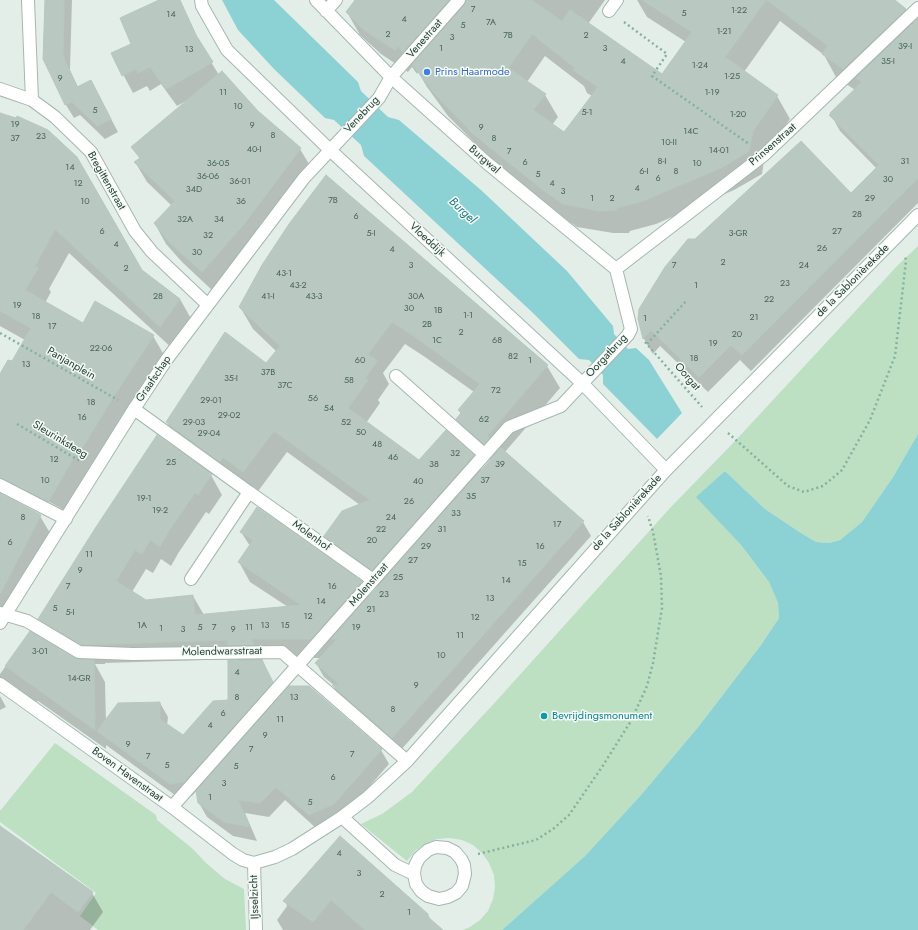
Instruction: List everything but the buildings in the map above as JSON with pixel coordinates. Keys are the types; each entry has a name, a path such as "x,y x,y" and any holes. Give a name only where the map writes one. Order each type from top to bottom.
{"street":[{"path":"28,0 32,100"},
{"name":"Vloeddijk","path":"202,0 202,6 227,50 330,150 582,383 666,470"},
{"name":"Burgwal","path":"316,0 391,77 487,163 616,269"},
{"path":"326,11 336,0"},
{"name":"Venestraat","path":"391,77 460,0"},
{"path":"609,11 617,0"},
{"name":"Prinsenstraat","path":"616,269 764,155 918,8"},
{"name":"Venebrug","path":"330,150 380,98 391,77"},
{"name":"Bregittenstraat","path":"0,89 32,100 55,118 91,152 134,231 152,252 208,305"},
{"name":"Graafschap","path":"2,617 167,359 304,178 330,150"},
{"name":"de la Sablonièrekade","path":"254,863 276,857 292,849 342,817 407,761 666,470 918,215"},
{"path":"616,269 630,332"},
{"name":"Oorgatbrug","path":"582,383 630,332"},
{"path":"396,376 484,454"},
{"name":"Molenstraat","path":"172,807 509,427 561,406 582,383"},
{"name":"Molenhof","path":"134,409 373,580"},
{"path":"0,485 66,519"},
{"path":"191,579 249,492"},
{"name":"Molendwarsstraat","path":"2,617 26,621 79,652 133,654 282,652 407,761"},
{"name":"Boven Havenstraat","path":"0,684 172,807 233,854 243,860 254,863"},
{"path":"342,817 395,865 414,874"},
{"path":"436,847 447,848 455,852 461,859 466,874 462,886 456,893 439,899 428,896 421,891 416,884 414,874 415,866 419,858 428,850 436,847"},
{"name":"IJsselzicht","path":"254,863 256,930"}],"path":[{"path":"609,11 667,54 652,76 764,155"},
{"name":"Oorgat","path":"630,332 647,344 714,421 788,486 804,492 823,486 842,470 870,420 895,356 906,260 899,234"},
{"path":"647,344 687,300"},
{"name":"Panjanplein","path":"0,333 134,409"},
{"name":"Sleurinksteeg","path":"17,424 96,470"},
{"path":"461,859 536,840 553,829 569,815 631,721 647,686 654,663 662,608 661,576 653,532 642,497"}],"green space":[{"path":"918,246 918,434 893,477 862,522 840,540 829,543 816,542 765,509 725,471 697,497 741,545 769,582 778,603 779,618 761,645 699,726 641,795 585,856 502,930 463,930 480,920 488,911 493,899 495,887 494,875 489,863 482,853 473,845 462,840 449,838 437,839 425,844 415,851 407,861 361,824 382,814 412,792 670,508 736,440 897,266"},
{"path":"55,743 156,815 157,820 193,849 206,863 225,879 244,889 246,930 98,930 80,916 96,893 0,822 0,811"}],"water":[{"name":"Burgel","path":"222,0 274,0 358,82 361,91 388,117 399,120 481,190 567,271 613,326 614,334 628,349 636,348 649,360 682,413 657,439 603,384 603,375 589,360 579,359 533,313 364,156 361,145 334,120 325,118 274,69 238,30"},
{"path":"918,434 918,930 502,930 585,856 641,795 699,726 761,645 779,618 778,603 769,582 741,545 696,497 725,471 765,509 816,542 829,543 840,540 862,522 893,477"}],"place":[{"name":"Prins Haarmode","path":"427,72"},
{"name":"Bevrijdingsmonument","path":"544,716"}]}
